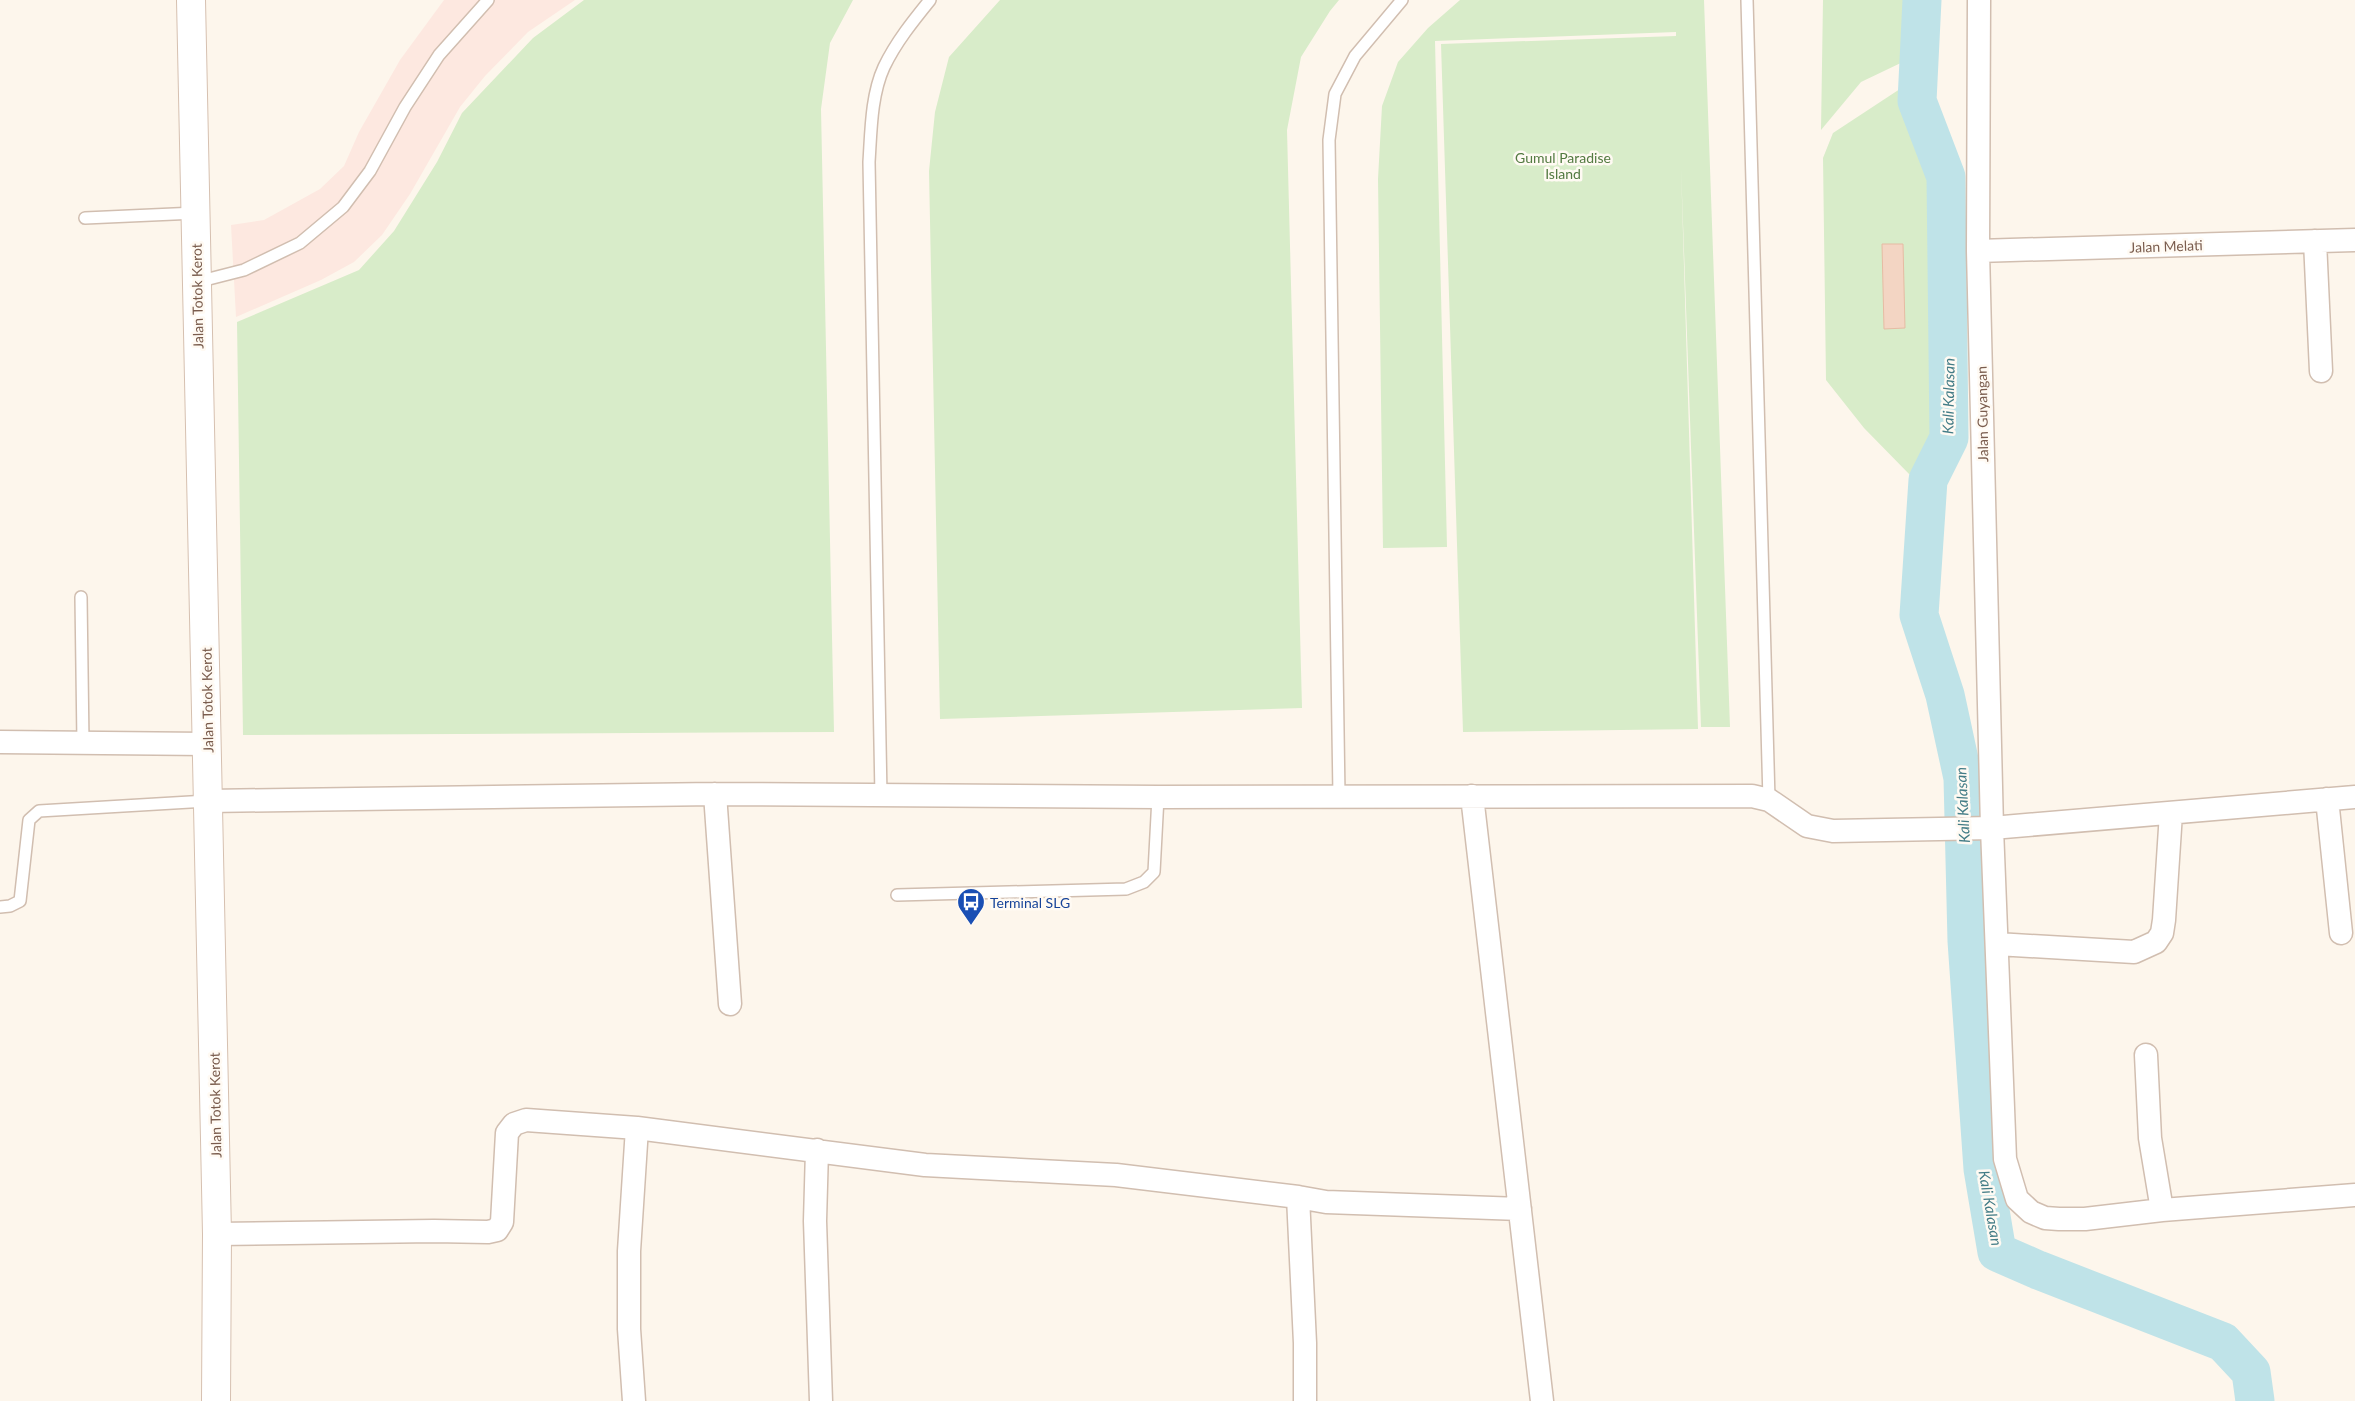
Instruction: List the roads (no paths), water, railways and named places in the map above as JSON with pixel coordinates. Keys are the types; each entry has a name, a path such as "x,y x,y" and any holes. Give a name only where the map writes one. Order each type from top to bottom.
{"main road":[{"name":"Jalan Totok Kerot","path":"192,0 217,1234 216,1401"}],"street":[{"name":"Jalan Guyangan","path":"1979,0 1978,251 1984,828 1997,944 2006,1160 2017,1198 2031,1212 2045,1218 2085,1219 2162,1210 2355,1195"},
{"name":"Jalan Melati","path":"1978,251 2355,240"},
{"path":"2315,241 2321,372"},
{"path":"0,742 208,744"},
{"path":"715,794 730,1004"},
{"path":"209,801 715,794 1158,797 1752,796 1769,800 1807,826 1833,830 1984,828 2355,797"},
{"path":"1472,796 1542,1401"},
{"path":"2327,799 2341,933"},
{"path":"1997,944 2134,952 2156,942 2162,933 2164,920 2171,813"},
{"path":"2146,1055 2150,1138 2155,1178 2162,1210"},
{"path":"217,1234 488,1232 497,1230 502,1222 507,1133 514,1124 526,1120 637,1128 925,1165 1116,1175 1326,1202 1520,1209"},
{"path":"634,1401 630,1329 629,1252 637,1128"},
{"path":"817,1150 816,1230 821,1401"},
{"path":"1298,1197 1305,1343 1305,1401"}],"lane":[{"path":"197,282 244,270 300,242 343,208 370,171 405,107 439,54 488,0"},
{"path":"881,796 869,162 872,115 884,68 906,30 930,0"},
{"path":"1339,796 1329,140 1335,94 1356,56 1402,0"},
{"path":"1747,0 1769,800"},
{"path":"85,218 196,213"},
{"path":"81,597 83,743"},
{"path":"897,896 1126,889 1144,882 1154,872 1158,797"},
{"path":"0,907 10,906 20,901 29,820 39,811 209,801"}],"waterway":[{"name":"Kali Kalasan","path":"1922,0 1917,101 1946,177 1949,438 1928,480 1919,615 1945,695 1963,778 1967,941 1983,1169 1997,1252 2038,1270 2223,1342 2251,1372 2255,1401"}],"place":[{"name":"Terminal SLG","path":"971,926"}],"park label":[{"name":"Gumul Paradise Island","path":"1563,166"}]}
